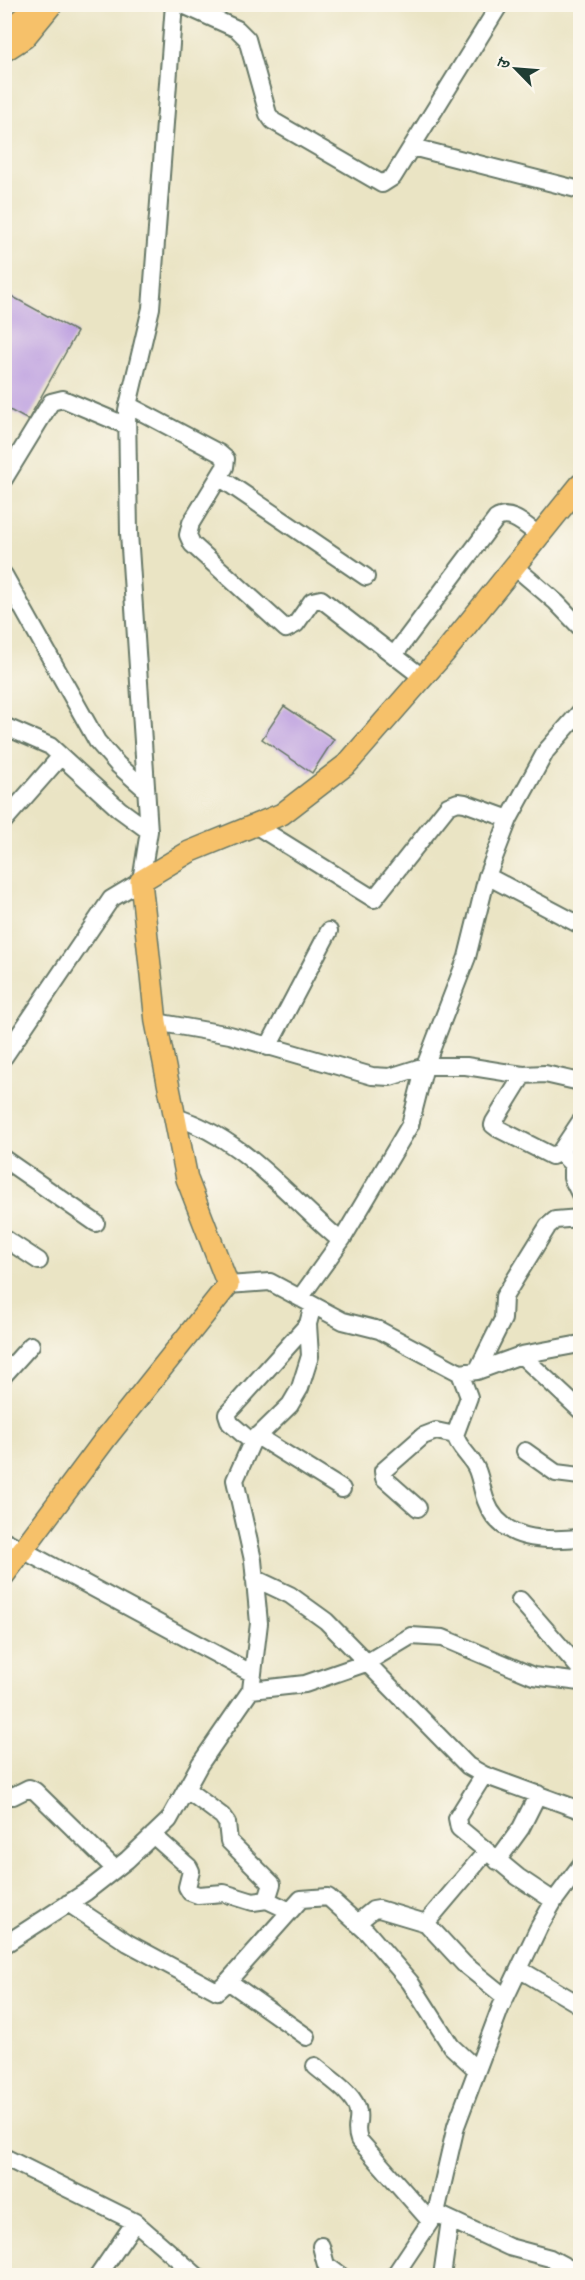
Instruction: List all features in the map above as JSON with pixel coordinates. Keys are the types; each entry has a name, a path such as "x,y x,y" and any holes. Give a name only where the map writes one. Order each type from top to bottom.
{"main road":[{"path":"4,33 40,4"},
{"path":"4,51 24,38 52,4"},
{"path":"4,1575 106,1438 228,1285 187,1179 156,1022 141,881 189,852 282,814 347,764 515,567 580,485"}],"street":[{"path":"6,1052 111,899 141,881 149,831 144,788 129,533 127,426 128,405 151,308 174,4"},
{"path":"181,4 237,29 247,39 267,114 273,121 382,184 393,177 500,4"},
{"path":"412,147 580,190"},
{"path":"5,477 51,402 56,399 63,399 127,426"},
{"path":"128,405 219,453 226,459 219,477 191,523 188,535 192,544 286,628 296,624 312,601 321,599 422,677"},
{"path":"219,477 366,577"},
{"path":"394,655 496,519 509,515 540,537"},
{"path":"515,567 556,602 580,627"},
{"path":"4,575 97,741 118,765 144,788"},
{"path":"9,1935 68,1904 115,1869 169,1820 252,1682 259,1623 254,1578 235,1480 255,1439 290,1405 300,1388 310,1356 307,1301 410,1125 425,1066 467,957 487,876 509,819 546,751 580,715"},
{"path":"4,726 41,740 119,809 149,831"},
{"path":"4,821 61,756"},
{"path":"255,825 374,899 378,897 448,806 458,802 465,803 509,819"},
{"path":"487,876 580,925"},
{"path":"268,1047 329,931"},
{"path":"156,1022 230,1035 372,1076 390,1077 425,1066 466,1066 523,1075 545,1074 580,1082"},
{"path":"523,1075 493,1125 549,1156 560,1152 580,1122"},
{"path":"175,1117 198,1125 268,1172 315,1220 341,1241"},
{"path":"560,1152 572,1164 572,1178 580,1194"},
{"path":"4,1159 96,1223"},
{"path":"455,1435 469,1397 469,1372 503,1319 504,1297 548,1226 555,1220 580,1218"},
{"path":"4,1238 39,1261"},
{"path":"228,1285 270,1282 343,1321 380,1330 452,1371 469,1372 521,1355 580,1344"},
{"path":"308,1324 227,1414 230,1424 342,1489"},
{"path":"4,1375 31,1345"},
{"path":"521,1355 580,1410"},
{"path":"418,1508 384,1478 383,1471 423,1436 436,1431 455,1435 477,1470 491,1511 507,1527 524,1537 537,1540 580,1538"},
{"path":"525,1451 556,1473 580,1476"},
{"path":"4,1540 252,1682 305,1684 366,1663 411,1636 443,1638 533,1676 580,1682"},
{"path":"254,1578 290,1595 326,1621 414,1708 468,1766 484,1775 580,1810"},
{"path":"520,1600 580,1669"},
{"path":"484,1775 456,1822 459,1828 492,1857 554,1901"},
{"path":"4,1795 13,1796 29,1788 35,1791 115,1869"},
{"path":"187,1790 222,1816 227,1823 229,1841 272,1884 267,1900"},
{"path":"426,1923 521,1828 538,1794"},
{"path":"153,1835 189,1867 191,1871 187,1887 190,1892 198,1895 224,1893 253,1902 267,1900 290,1911"},
{"path":"442,2276 439,2218 456,2126 505,1997 554,1901 580,1866"},
{"path":"68,1904 128,1943 217,1992 301,1899 328,1897 357,1923 410,1982 452,2046 477,2070"},
{"path":"357,1923 373,1910 379,1909 426,1923 464,1964 505,1997"},
{"path":"519,1969 580,2005"},
{"path":"228,1981 307,2037"},
{"path":"315,2066 354,2101 358,2112 355,2129 359,2140 439,2218 508,2247 550,2258 580,2274"},
{"path":"4,2157 135,2222 197,2276"},
{"path":"394,2276 439,2218"},
{"path":"98,2276 135,2222"},
{"path":"321,2246 326,2265 341,2276"}],"building":[{"path":"4,292 77,332 28,420 4,407"},
{"path":"284,706 334,739 312,773 262,739"}]}
